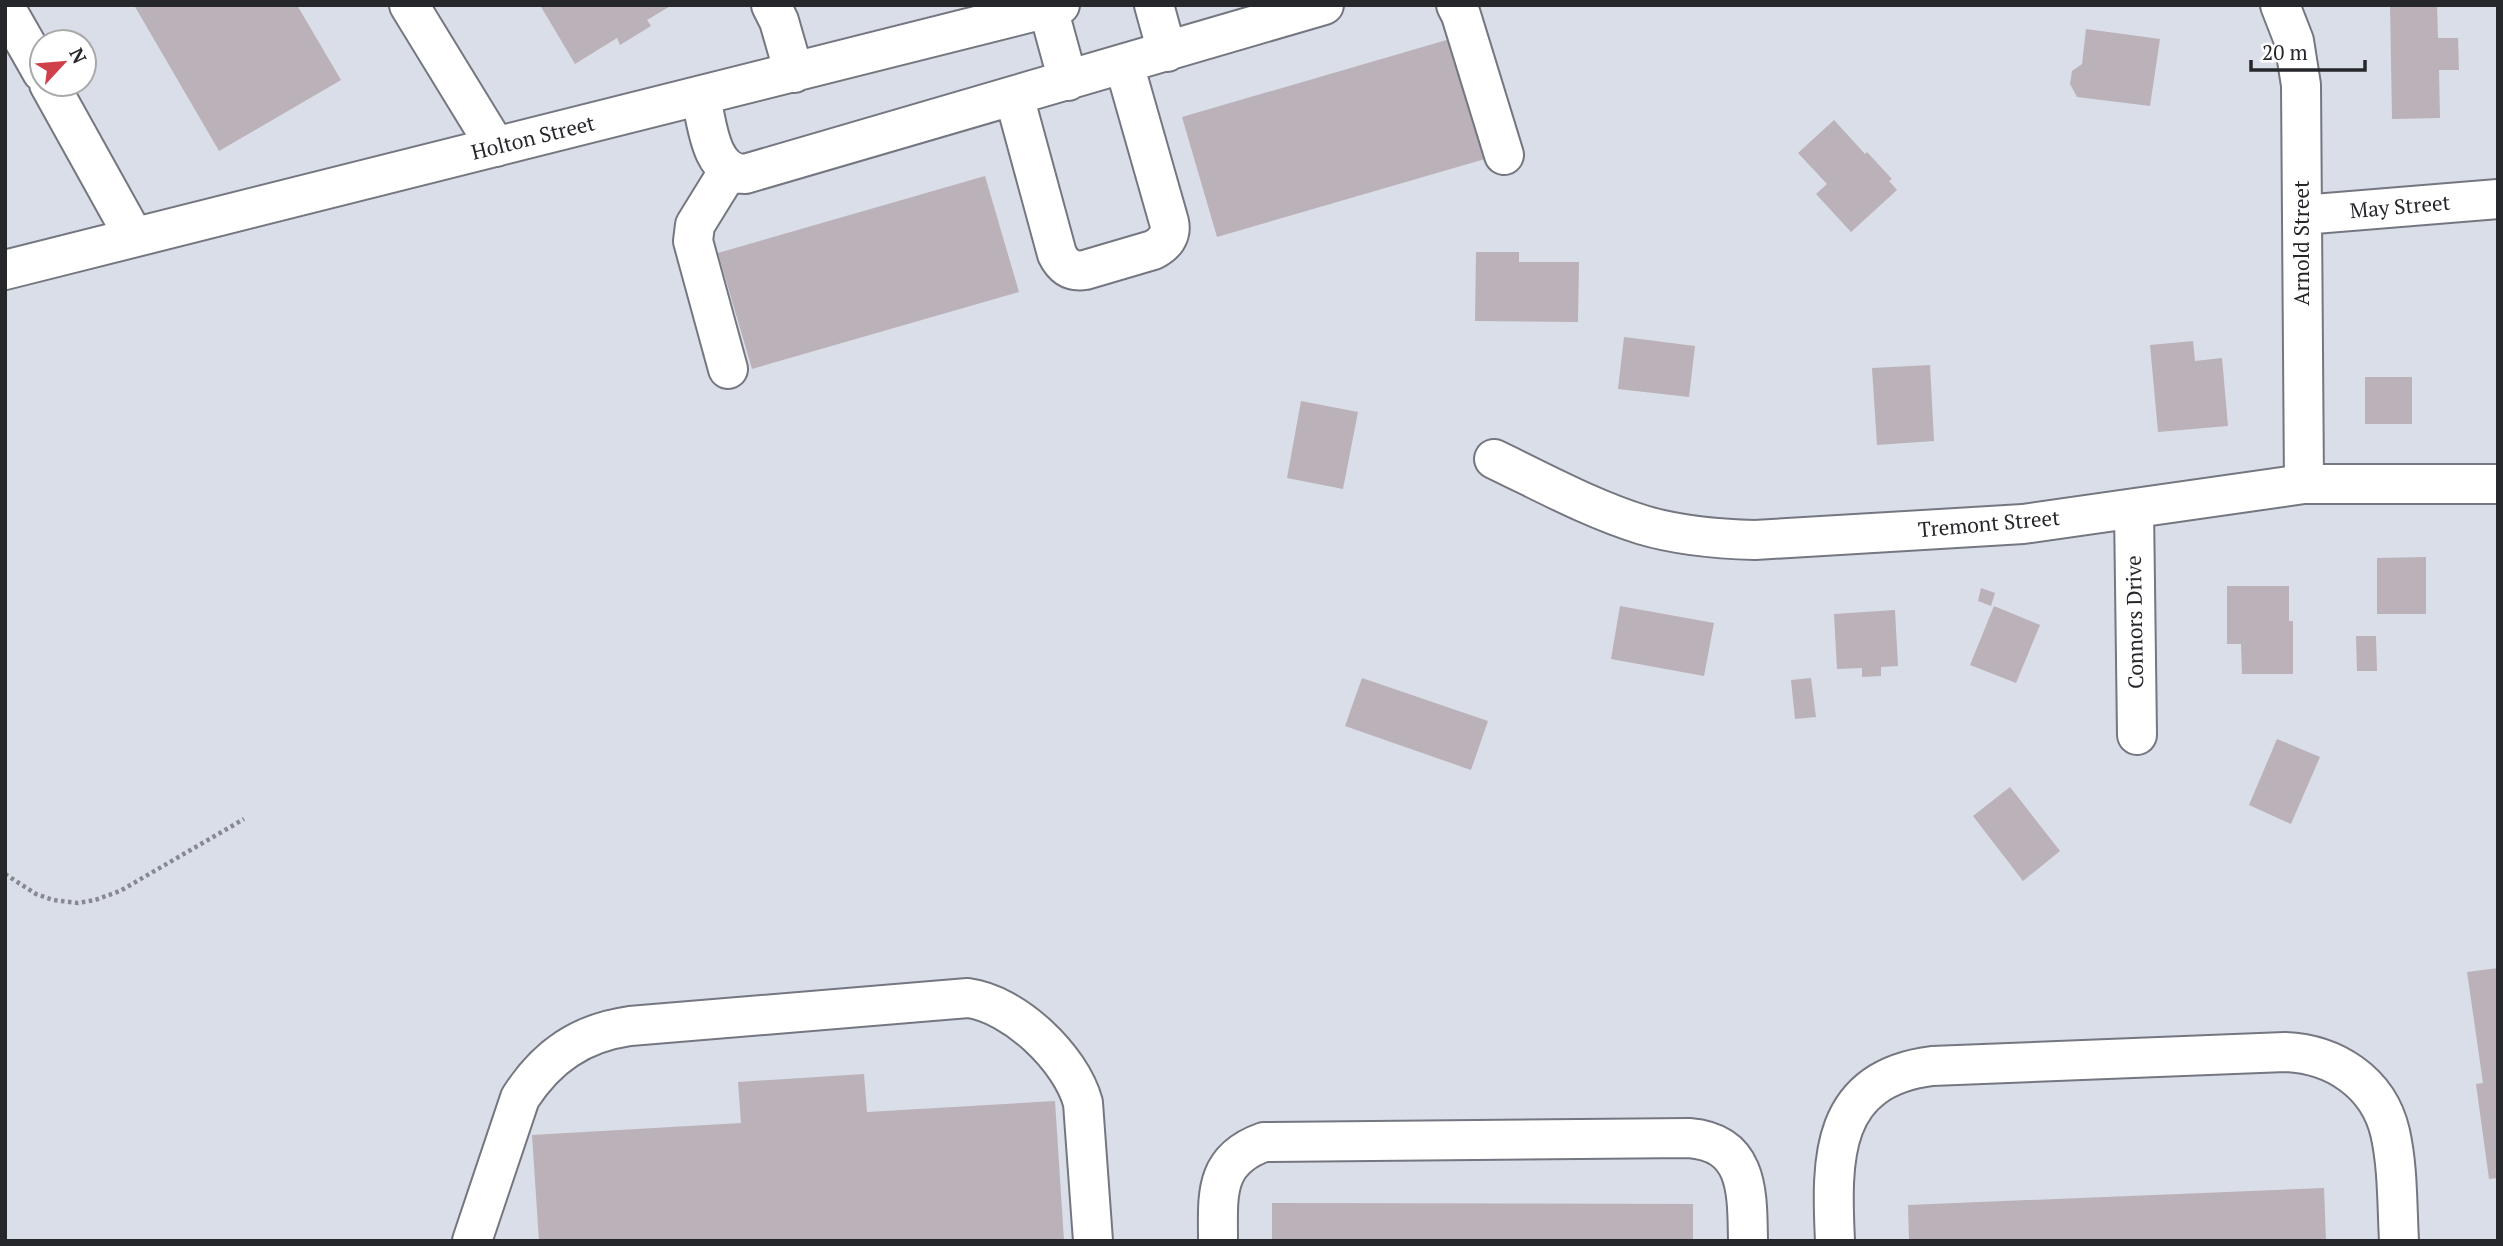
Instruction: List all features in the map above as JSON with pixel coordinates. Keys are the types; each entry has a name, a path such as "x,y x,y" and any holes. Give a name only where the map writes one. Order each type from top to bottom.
{"street":[{"path":"409,5 496,147"},
{"path":"771,5 779,21 794,72"},
{"path":"1154,5 1167,52"},
{"path":"701,97 717,158 729,170 740,174 1324,5"},
{"path":"1456,5 1504,155"},
{"name":"Arnold Street","path":"2280,5 2294,41 2301,85 2304,484"},
{"path":"5,7 28,47"},
{"path":"1054,7 1068,81"},
{"name":"Holton Street","path":"5,270 1054,7"},
{"path":"1014,96 1057,254 1065,266 1085,270 1153,250 1162,245 1170,232 1124,64"},
{"path":"56,98 134,237"},
{"path":"728,369 695,249 694,233 699,217 729,170"},
{"name":"May Street","path":"2302,215 2498,199"},
{"name":"Tremont Street","path":"1494,459 1589,504 1642,524 1699,537 1727,540 2023,524 2304,484 2498,484"},
{"name":"Connors Drive","path":"2134,509 2137,735"},
{"path":"472,1241 520,1098 532,1079 548,1062 566,1047 586,1037 607,1029 630,1026 968,999 991,1003 1012,1015 1065,1065 1076,1083 1083,1103 1093,1241"},
{"path":"1835,1241 1834,1168 1840,1134 1857,1104 1869,1091 1898,1073 1932,1066 2285,1052 2303,1053 2336,1063 2364,1085 2375,1098 2390,1130 2399,1241"},
{"path":"1218,1241 1218,1198 1222,1177 1234,1158 1264,1142 1689,1138 1710,1142 1736,1162 1745,1182 1748,1241"}],"path":[{"path":"5,874 36,894 53,900 78,903 95,900 120,891 244,819"}],"building":[{"path":"134,5 297,5 341,80 219,151"},
{"path":"540,5 672,5 647,20 651,26 620,45 617,38 575,64"},
{"path":"2390,5 2437,5 2438,38 2458,38 2459,70 2439,70 2440,118 2392,119"},
{"path":"2086,29 2160,39 2150,106 2077,97 2070,84 2072,71 2082,64"},
{"path":"1450,39 1485,159 1217,237 1182,117"},
{"path":"1834,120 1892,179 1889,181 1897,190 1851,232 1816,194 1827,184 1798,153"},
{"path":"985,176 1019,292 752,369 718,253"},
{"path":"1476,252 1519,252 1519,262 1579,262 1578,322 1475,321"},
{"path":"1624,337 1695,346 1689,397 1618,389"},
{"path":"2193,341 2195,361 2222,358 2228,426 2158,432 2150,345"},
{"path":"1930,365 1934,441 1877,445 1872,368"},
{"path":"2365,377 2412,377 2412,424 2365,424"},
{"path":"1301,401 1358,412 1343,489 1287,478"},
{"path":"2426,557 2426,614 2377,614 2377,558"},
{"path":"2227,586 2289,586 2289,621 2293,621 2293,674 2242,674 2241,644 2227,644"},
{"path":"1981,588 1995,593 1991,606 1978,601"},
{"path":"1620,606 1714,623 1704,676 1611,659"},
{"path":"1994,606 2040,625 2016,683 1970,665"},
{"path":"1895,610 1898,666 1881,667 1881,676 1862,677 1862,668 1837,669 1834,614"},
{"path":"2356,636 2376,636 2377,671 2357,671"},
{"path":"1362,678 1488,721 1471,770 1345,726"},
{"path":"1811,678 1816,717 1795,719 1791,680"},
{"path":"2277,739 2320,757 2291,824 2249,805"},
{"path":"2010,787 2060,851 2023,881 1973,816"},
{"path":"2498,968 2498,1178 2489,1179 2476,1084 2483,1083 2467,972"},
{"path":"864,1074 867,1112 1055,1101 1064,1241 539,1241 532,1135 741,1123 738,1082"},
{"path":"2324,1188 2326,1241 1909,1241 1908,1205"},
{"path":"1272,1203 1693,1204 1693,1241 1272,1241"}]}
